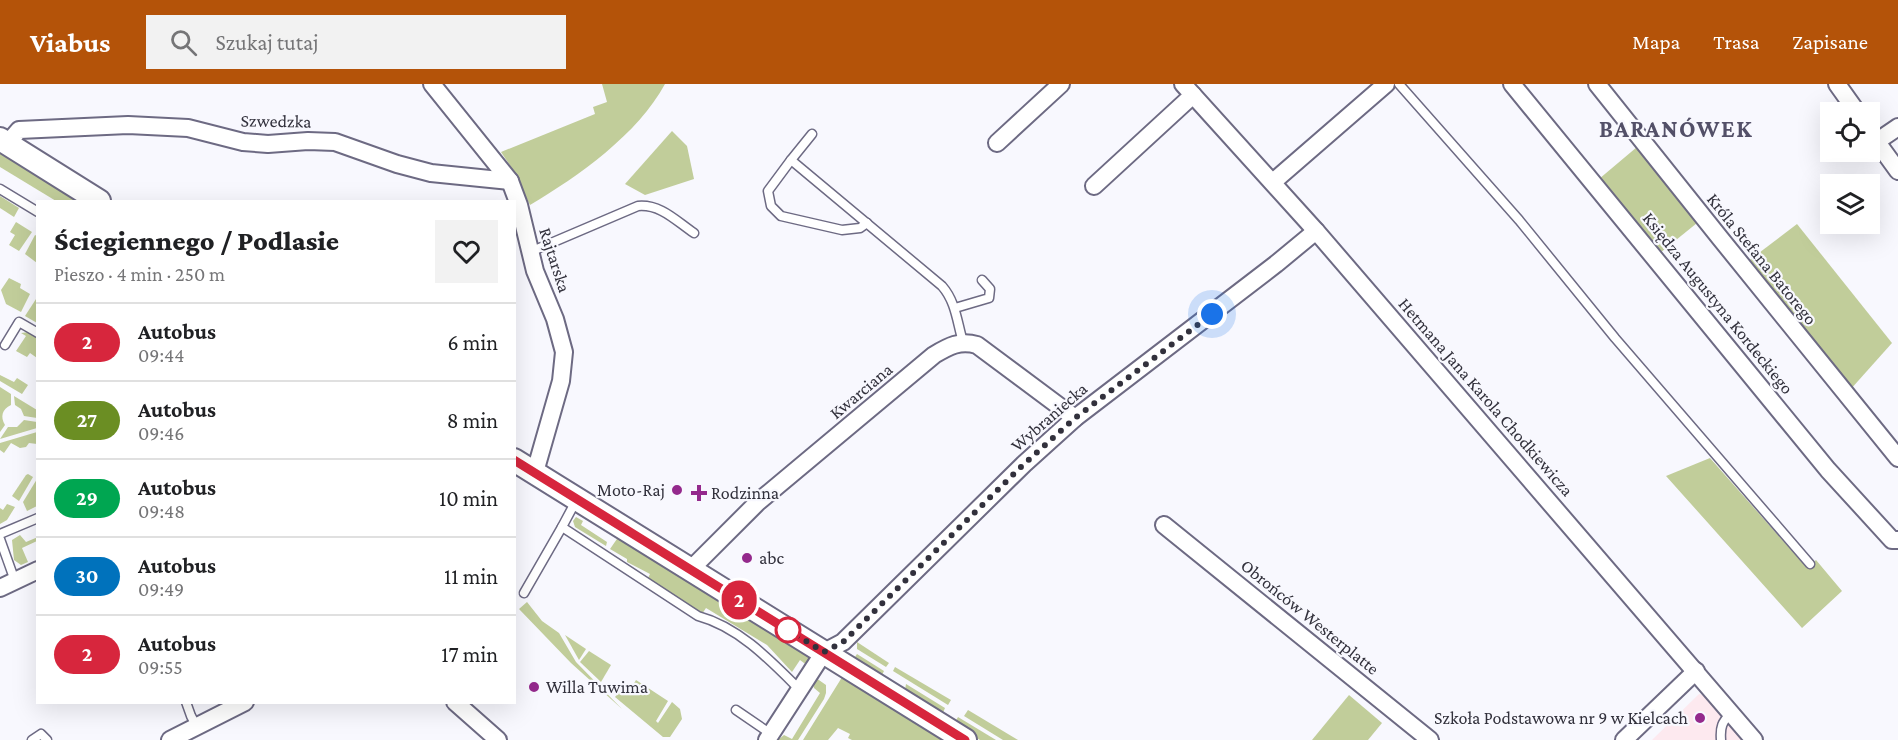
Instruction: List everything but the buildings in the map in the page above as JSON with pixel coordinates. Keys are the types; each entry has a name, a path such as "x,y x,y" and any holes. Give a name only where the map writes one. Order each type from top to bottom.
{"street":[{"name":"Rajtarska","path":"432,84 510,181 519,205 535,271 555,319 564,352 561,381 535,472"},
{"path":"997,143 1061,84"},
{"path":"1273,182 1386,84"},
{"name":"Księdza Augustyna Kordeckiego","path":"1512,84 1828,470 1892,540 1898,540"},
{"name":"Króla Stefana Batorego","path":"1597,84 1898,458"},
{"path":"1838,84 1850,102"},
{"path":"1094,186 1188,90"},
{"name":"Hetmana Jana Karola Chodkiewicza","path":"1188,90 1316,231 1754,740"},
{"name":"Szwedzka","path":"4,142 19,130 128,125 188,128 243,142 268,144 308,141 335,142 397,164 431,173 510,181"},
{"path":"1880,134 1898,127"},
{"path":"4,142 97,200"},
{"path":"1880,147 1898,171"},
{"name":"Wybraniecka","path":"824,652 843,642 1024,464 1075,418 1316,231"},
{"path":"963,342 977,345 1075,418"},
{"name":"Kwarciana","path":"690,570 758,502 934,354 963,342"},
{"path":"516,461 965,740"},
{"name":"Obrońców Westerplatte","path":"1164,525 1430,740"},
{"path":"8,584 36,571"},
{"path":"769,737 824,652"},
{"path":"1624,740 1696,671"},
{"path":"170,740 242,704"},
{"path":"457,704 498,740"}],"lane":[{"path":"1400,84 1519,220 1630,355 1810,564"},
{"path":"812,135 770,185 768,191 771,206 781,216 842,230 860,228 867,223"},
{"path":"791,160 942,286 950,295 955,308 963,342"},
{"path":"0,189 36,211"},
{"path":"530,252 638,206 656,207 694,233"},
{"path":"955,308 989,298 990,290 982,280"},
{"path":"5,345 19,322 36,332"},
{"path":"524,593 577,498"},
{"path":"8,584 0,536 36,519"},
{"path":"562,527 698,616 711,620 761,651 800,690"},
{"path":"187,704 190,716 198,727"},
{"path":"735,710 769,737"},
{"path":"1721,740 1722,722 1731,713"},
{"path":"32,740 40,734 47,740"}],"shaded area":[{"name":"Szkoła Podstawowa nr 9 w Kielcach","path":"1699,694 1707,696 1742,740 1652,740"}],"green space":[{"path":"602,84 665,84 639,120 623,137 568,181 530,205 501,152 595,114 593,107 607,102"},
{"path":"672,131 687,146 694,179 645,195 625,184"},
{"path":"1637,147 1697,223 1660,253 1599,179"},
{"path":"0,151 79,200 54,200 0,167"},
{"path":"0,196 19,208 14,217 0,208"},
{"path":"16,222 32,232 19,251 9,245 15,235 10,232"},
{"path":"1797,224 1892,343 1850,390 1747,262"},
{"path":"35,235 36,236 36,262 25,254"},
{"path":"9,278 21,284 20,288 30,294 21,312 6,304 1,290"},
{"path":"36,299 36,322 25,316"},
{"path":"29,332 36,336 36,357 30,353 27,357 16,351 26,336 21,333"},
{"path":"0,375 14,382 17,378 28,385 22,394 0,381"},
{"path":"0,387 11,394 11,405 3,414 5,425 0,432"},
{"path":"14,396 36,409 36,418 24,416 21,409 15,405"},
{"path":"24,420 36,422 36,428 0,439 8,427 17,427"},
{"path":"36,432 36,444 29,443 26,447 20,448 11,443 4,453 0,450 0,443"},
{"path":"1710,458 1807,568 1816,560 1842,591 1802,628 1666,476"},
{"path":"28,474 33,477 19,501 12,496"},
{"path":"36,481 36,506 27,511 23,502"},
{"path":"7,504 15,507 7,520 0,524 0,508 3,510"},
{"path":"576,517 583,521 581,525 607,542 606,546 575,527 573,521"},
{"path":"20,535 26,542 36,538 36,541 22,548 28,562 21,565 14,560 12,540"},
{"path":"619,536 807,653 808,666 800,660 792,672 767,645 706,608 702,614 647,580 650,574 627,562 627,559 610,549"},
{"path":"527,602 542,621 559,633 576,662 622,709 571,663 519,609"},
{"path":"565,635 586,649 579,660"},
{"path":"857,642 889,663 886,667 857,649"},
{"path":"589,651 611,665 601,682 580,662"},
{"path":"857,654 884,671 882,675 853,660"},
{"path":"895,667 951,700 948,705 893,671"},
{"path":"844,674 949,740 852,740 848,738 850,734 838,728 828,740 803,740"},
{"path":"816,678 826,685 824,699 798,740 778,740 784,735 792,739 820,693 814,688"},
{"path":"636,680 668,701 656,721 658,723 672,702 680,709 682,719 670,737 663,737 615,697 619,692 622,694 627,684 632,687"},
{"path":"906,684 945,708 942,715 905,690"},
{"path":"1349,695 1382,723 1368,740 1312,740"},
{"path":"968,710 1018,740 1003,740 964,716"},
{"path":"958,717 996,740 980,740 954,724"}],"bus line":[{"name":"2","path":"516,461 965,740"}],"place":[{"name":"Moto-Raj","path":"677,490"},
{"name":"Rodzinna","path":"699,493"},
{"name":"abc","path":"747,558"},
{"name":"Willa Tuwima","path":"534,687"},
{"name":"Szkoła Podstawowa nr 9 w Kielcach","path":"1700,718"}],"district":[{"name":"BARANÓWEK","path":"1676,128"}],"route":[{"path":"788,630 824,652 843,642 1024,464 1075,418 1212,314"}]}
